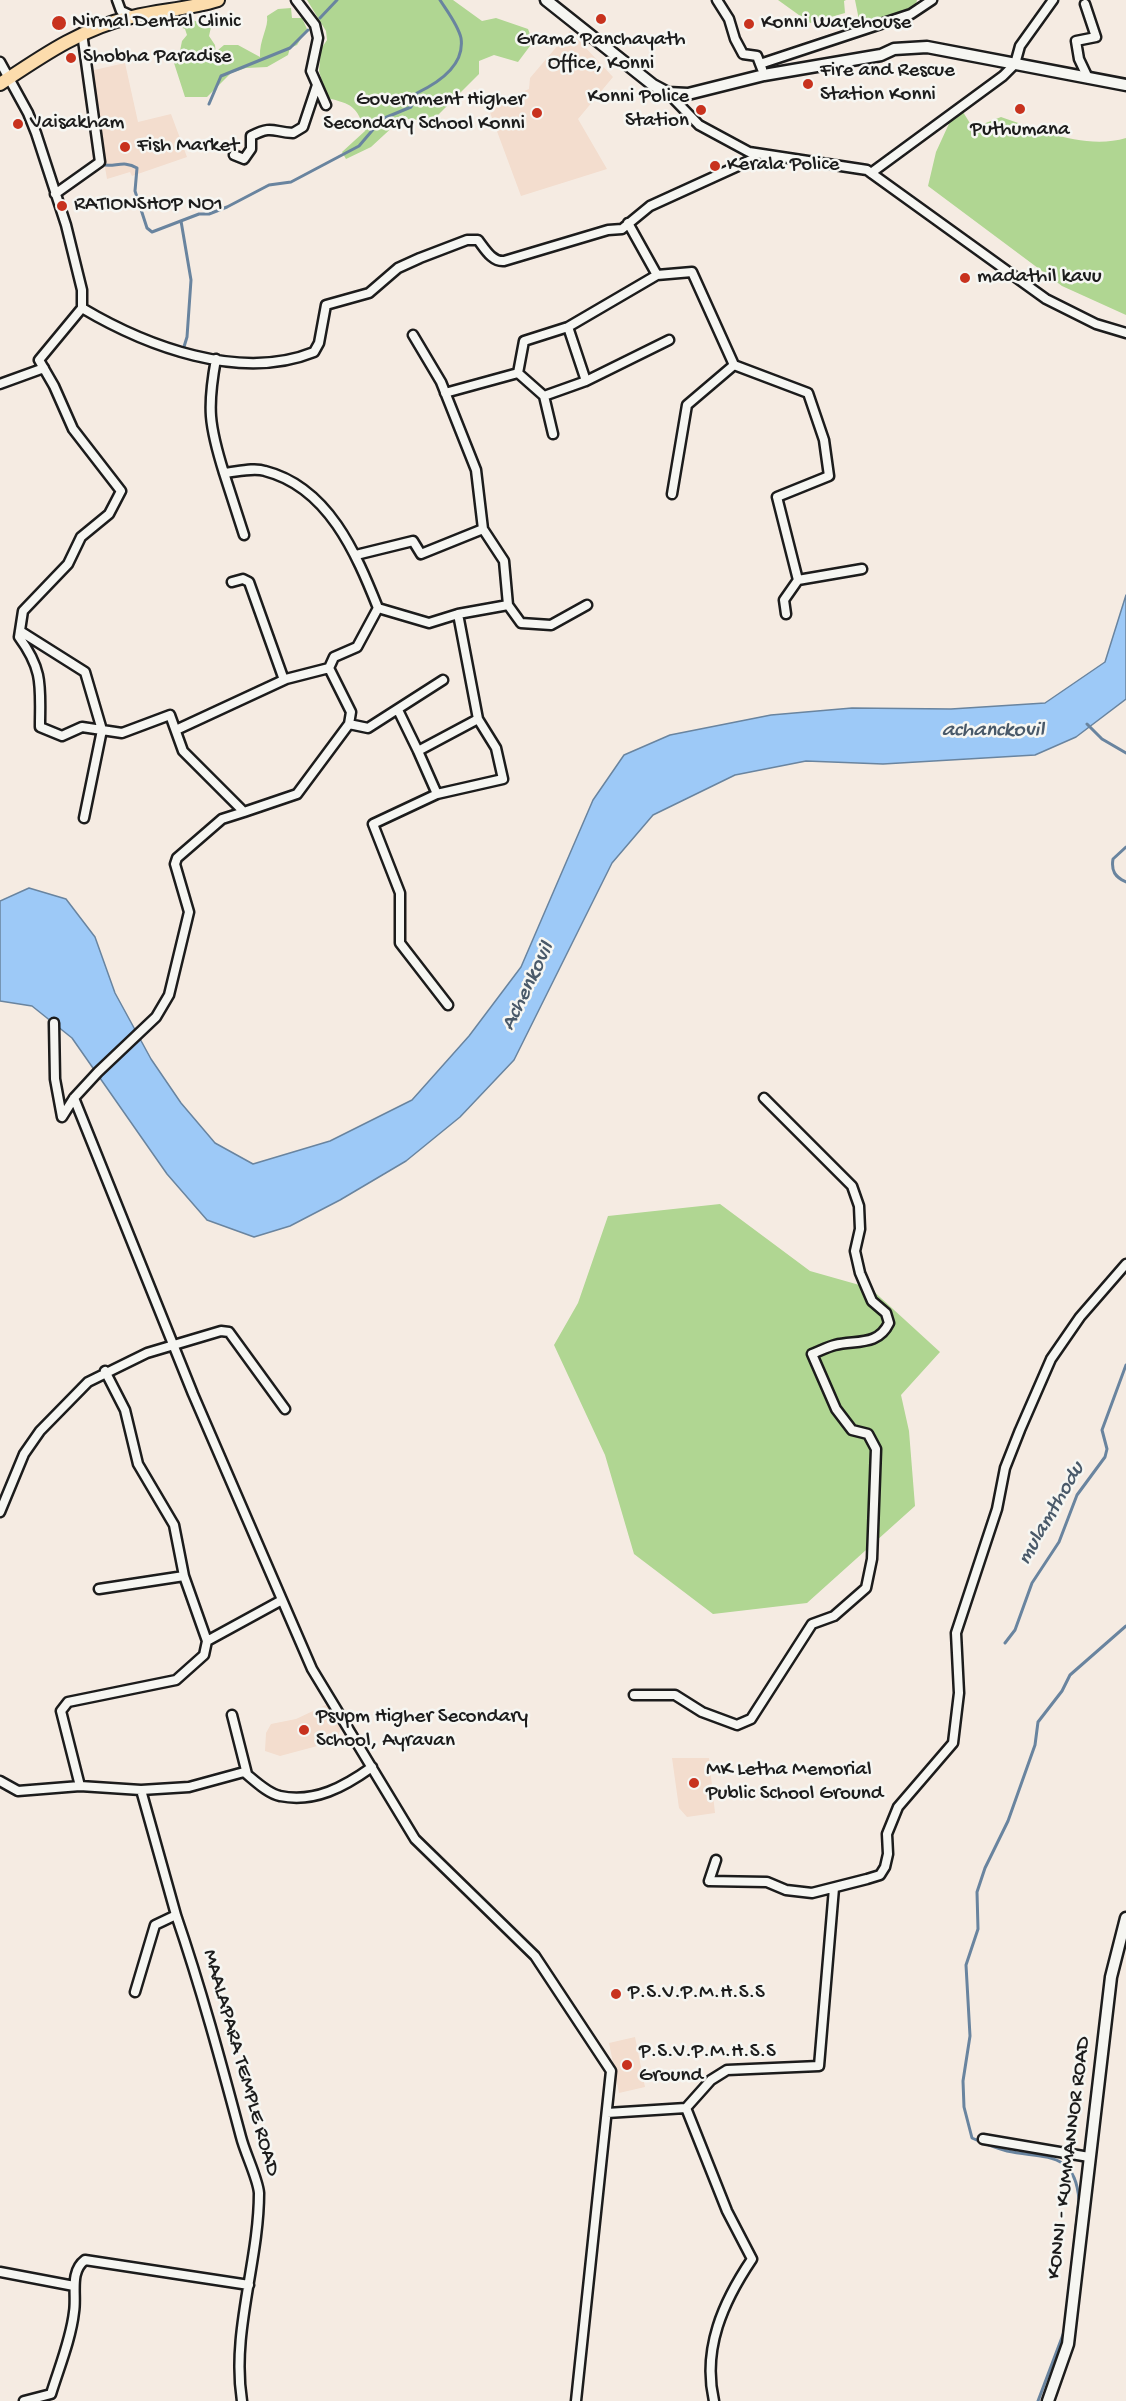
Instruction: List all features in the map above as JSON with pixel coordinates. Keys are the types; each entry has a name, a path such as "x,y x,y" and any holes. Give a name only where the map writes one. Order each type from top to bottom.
{"main road":[{"path":"4,81 82,33 132,16 191,8 218,0"},
{"path":"546,0 653,85 668,93 705,91 762,70 927,47 1126,85"},
{"name":"KONNI - KUMMANNOR ROAD","path":"1048,2401 1068,2344 1111,1977 1126,1918"}],"street":[{"path":"117,0 121,11 132,16"},
{"path":"296,0 315,24 318,38 311,71 326,105"},
{"path":"717,0 729,20 738,48 743,54 757,56 762,70 911,14 932,0"},
{"path":"871,173 1015,64 1020,46 1053,0"},
{"path":"1085,4 1096,37 1076,41 1079,59 1088,78"},
{"path":"55,194 100,162 82,33"},
{"path":"0,62 4,81 28,113 55,194 82,290 82,308 39,360 73,429 121,491 110,514 81,537 68,564 23,611 19,637 34,657 40,680 40,727 62,736 82,727 122,733 170,715 183,751 244,812"},
{"path":"234,154 244,159 252,148 251,136 256,134 272,128 293,133 303,128 317,85"},
{"path":"668,93 699,125 749,152 867,170 1046,299 1096,324 1126,333"},
{"path":"82,308 146,339 216,359 259,362 314,352 319,343 326,305 369,293 398,268 466,240 478,240 493,259 504,261 608,230 622,229 663,199 751,160"},
{"path":"628,223 657,275"},
{"path":"518,373 524,341 568,327 657,275 692,272 734,364 808,393 824,440 829,476 777,496 798,580"},
{"path":"568,327 586,381"},
{"path":"413,335 446,393 476,470 483,529 504,561 508,605 521,623 551,625 587,605"},
{"path":"544,396 586,381 669,340"},
{"path":"216,359 209,399 212,435 244,535"},
{"path":"672,494 687,405 734,364"},
{"path":"0,384 44,368"},
{"path":"446,393 518,373"},
{"path":"518,373 544,396 553,434"},
{"path":"224,473 264,470 297,484 328,513 356,555 378,608"},
{"path":"356,555 413,541 421,554 483,529"},
{"path":"786,614 784,600 798,580 862,569"},
{"path":"232,582 243,579 249,582 284,680"},
{"path":"378,608 429,623 458,614 508,605"},
{"path":"54,1023 55,1079 62,1117 74,1098 98,1072 156,1017 169,995 189,912 176,864 177,858 222,819 297,794 348,724 351,711 330,668 334,657 357,646 378,608"},
{"path":"448,1005 400,944 400,893 374,824 436,794 503,779 496,748 478,719 458,614"},
{"path":"20,631 84,672 102,730 84,818"},
{"path":"176,730 284,680 330,668"},
{"path":"348,724 368,728 443,680"},
{"path":"398,710 436,794"},
{"path":"418,751 478,719"},
{"path":"74,1098 173,1345 312,1669 415,1839 535,1956 611,2071 576,2401"},
{"path":"634,1695 675,1695 702,1712 737,1725 751,1719 812,1624 834,1616 866,1588 872,1559 876,1449 868,1434 852,1430 836,1409 812,1354 833,1346 872,1341 884,1334 889,1323 886,1313 873,1301 860,1272 855,1251 860,1229 859,1206 852,1186 764,1098"},
{"path":"716,1860 710,1881 767,1882 786,1890 812,1893 880,1875 885,1867 888,1854 887,1834 898,1807 953,1743 959,1693 956,1633 997,1509 1005,1468 1051,1359 1080,1317 1126,1264"},
{"path":"0,1512 24,1454 40,1431 88,1382 105,1371 147,1353 221,1331 229,1332 285,1409"},
{"path":"80,1786 61,1711 68,1702 176,1680 204,1654 207,1641 184,1576 174,1526 138,1464 125,1410 105,1371"},
{"path":"99,1589 184,1576"},
{"path":"207,1641 282,1600"},
{"path":"232,1715 247,1774"},
{"path":"0,1781 18,1791 80,1786 141,1790 189,1787 244,1772 278,1797 320,1797 348,1784 372,1767"},
{"name":"MAALAPARA TEMPLE ROAD","path":"141,1790 176,1915 199,1982 247,2160 259,2191 242,2343 240,2385 242,2401"},
{"path":"607,2113 686,2108 711,2080 727,2070 819,2066 834,1888"},
{"path":"135,1992 155,1925 176,1915"},
{"path":"686,2108 727,2211 752,2259 730,2292 725,2311 714,2334 709,2379 714,2401"},
{"path":"982,2139 1089,2157"},
{"path":"24,2401 51,2394 74,2313 74,2286 79,2264 86,2260 249,2285"},
{"path":"0,2272 74,2286"}],"shaded area":[{"name":"Government Higher Secondary School Konni","path":"570,31 613,77 578,119 607,169 521,196 488,107 529,89 530,78"},
{"path":"125,63 138,122 171,114 187,157 132,176 130,172 107,179 96,116 100,113 90,71"},
{"name":"Psvpm Higher Secondary School, Ayravan","path":"330,1703 342,1727 337,1738 321,1745 280,1756 265,1751 266,1733 271,1724 296,1719"},
{"name":"MK Letha Memorial Public School Ground","path":"672,1758 709,1758 715,1813 687,1817 679,1808"},
{"name":"P.S.V.P.M.H.S.S Ground","path":"635,2037 645,2087 619,2093 609,2043"}],"green space":[{"path":"307,0 453,0 482,21 496,18 528,29 533,42 518,62 494,55 479,61 479,74 432,121 408,119 397,123 371,147 346,159 342,152 365,131 359,116 352,107 327,98 319,71 321,49 327,40 326,31"},
{"path":"778,0 846,0 844,1 845,13 810,23"},
{"path":"855,0 917,0 915,7 904,16 860,25"},
{"path":"291,8 292,18 302,18 307,29 297,45 290,48 288,55 267,67 246,68 231,73 207,97 185,97 174,63 178,61 182,41 187,35 185,29 177,26 173,18 187,11 190,19 211,27 209,36 215,45 217,64 218,50 224,45 238,45 260,57 267,16 278,9"},
{"path":"958,104 973,128 1001,117 1047,133 1079,140 1095,142 1126,138 1126,315 1062,286 928,186 936,152"},
{"path":"720,1204 810,1271 870,1288 940,1352 901,1395 909,1431 915,1506 807,1603 713,1614 634,1554 605,1455 554,1345 578,1303 608,1216"}],"water":[{"path":"1126,595 1126,699 1076,737 1035,755 883,764 806,761 735,775 653,815 612,863 514,1060 460,1117 406,1161 290,1226 254,1237 207,1220 167,1174 72,1038 32,1006 0,1001 0,901 29,888 66,899 95,937 115,993 151,1059 181,1103 215,1143 253,1164 330,1141 412,1100 469,1036 521,967 593,800 624,755 670,735 771,715 852,708 951,709 1045,703 1105,662"}],"waterway":[{"path":"320,18 337,0"},
{"path":"100,164 127,164 137,168 135,191 147,228 152,232 199,214 209,214 227,207 269,185 291,182 359,146 382,119 411,107 417,93 441,78 454,65 461,48 460,33 440,0"},
{"path":"209,104 221,76 290,48 308,30"},
{"path":"181,221 191,280 187,337 183,350"},
{"name":"mulamthodu","path":"1087,724 1102,739 1126,753"},
{"name":"mulamthodu","path":"1126,847 1113,859 1115,873 1126,882"},
{"name":"mulamthodu","path":"1005,1643 1015,1630 1032,1583 1059,1542 1077,1495 1105,1457 1107,1449 1102,1430 1126,1365"},
{"path":"1068,2302 1079,2200 1071,2172 1056,2160 1007,2151 972,2138 964,2107 963,2081 970,2036 966,1965 978,1929 977,1892 985,1868 1008,1821 1035,1745 1038,1722 1062,1691 1070,1675 1126,1626"},
{"path":"1038,2401 1064,2332 1067,2314"}],"place":[{"name":"Grama Panchayath Office, Konni","path":"601,19"},
{"name":"Nirmal Dental Clinic","path":"59,23"},
{"name":"Konni Warehouse","path":"749,24"},
{"name":"Shobha Paradise","path":"71,58"},
{"name":"Fire and Rescue Station Konni","path":"808,84"},
{"name":"Puthumana","path":"1020,109"},
{"name":"Konni Police Station","path":"701,110"},
{"name":"Government Higher Secondary School Konni","path":"537,113"},
{"name":"Vaisakham","path":"18,124"},
{"name":"Fish Market","path":"125,147"},
{"name":"Kerala Police","path":"715,166"},
{"name":"RATIONSHOP NO1","path":"62,206"},
{"name":"madathil kavu","path":"965,278"},
{"name":"Psvpm Higher Secondary School, Ayravan","path":"304,1730"},
{"name":"MK Letha Memorial Public School Ground","path":"694,1783"},
{"name":"P.S.V.P.M.H.S.S","path":"616,1994"},
{"name":"P.S.V.P.M.H.S.S Ground","path":"627,2065"}],"water label":[{"name":"achanckovil","path":"993,732"},
{"name":"Achenkovil","path":"529,987"}]}
